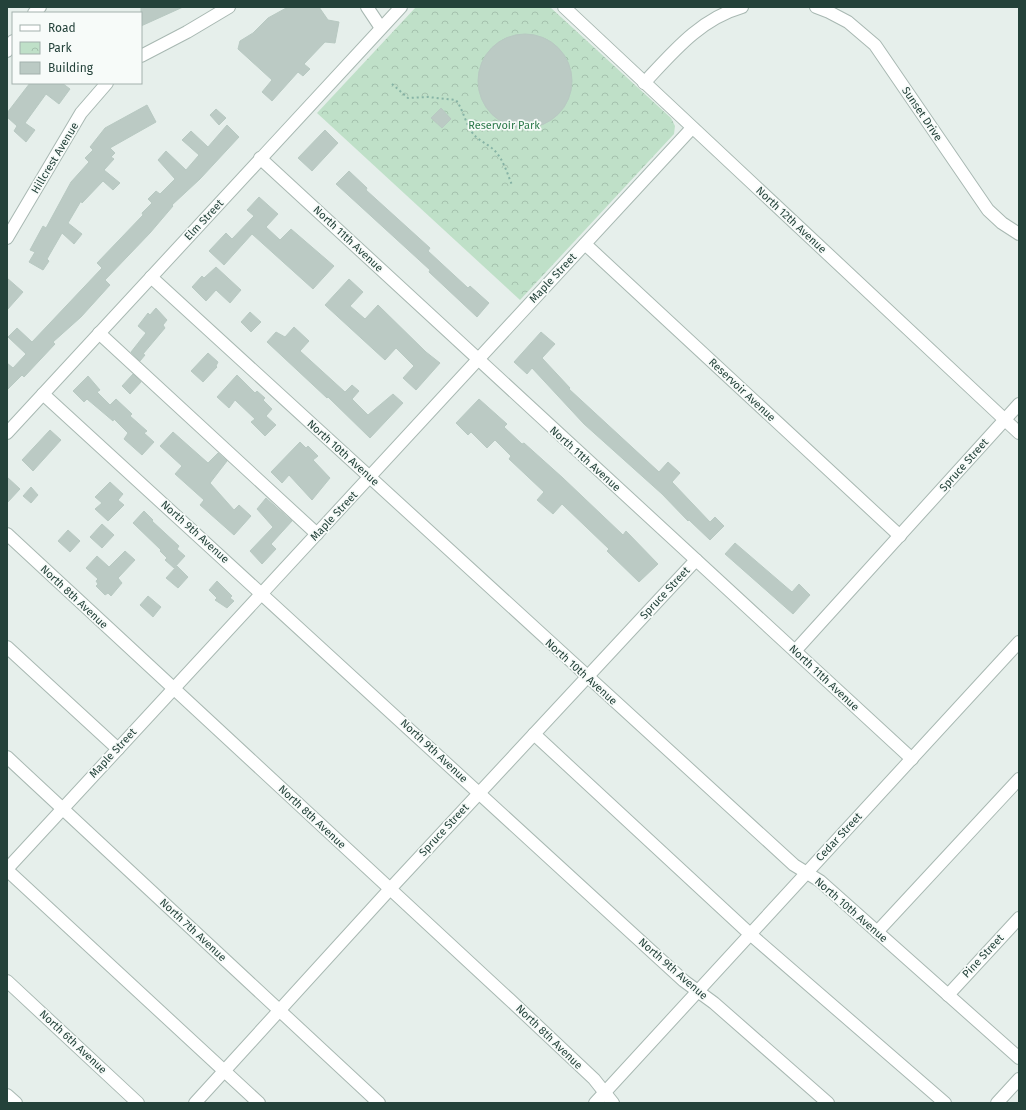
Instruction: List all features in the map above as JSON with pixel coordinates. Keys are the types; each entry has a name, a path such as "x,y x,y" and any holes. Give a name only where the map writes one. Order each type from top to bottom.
{"street":[{"path":"142,55 208,21 229,7"},
{"path":"367,7 381,28"},
{"name":"Elm Street","path":"7,433 401,7"},
{"name":"North 12th Avenue","path":"564,7 1019,433"},
{"path":"644,83 695,31 717,16 742,7"},
{"name":"Sunset Drive","path":"816,7 848,22 875,45 988,210 1002,223 1019,234"},
{"name":"Hillcrest Avenue","path":"7,238 81,113 106,84"},
{"name":"Maple Street","path":"7,869 692,128"},
{"name":"North 11th Avenue","path":"260,158 912,759"},
{"name":"Reservoir Avenue","path":"585,244 900,536"},
{"name":"North 10th Avenue","path":"151,277 794,865 820,881 1018,1055"},
{"path":"99,333 317,534"},
{"name":"North 9th Avenue","path":"44,394 684,981 714,1003 828,1103"},
{"name":"Spruce Street","path":"795,651 1019,404"},
{"name":"North 8th Avenue","path":"7,534 588,1074 613,1103"},
{"name":"Spruce Street","path":"195,1103 479,792 696,560"},
{"name":"Cedar Street","path":"595,1103 1019,642"},
{"path":"7,646 118,748"},
{"path":"534,734 750,934 945,1103"},
{"name":"North 7th Avenue","path":"7,757 379,1103"},
{"path":"877,932 1019,779"},
{"path":"7,869 259,1103"},
{"name":"Pine Street","path":"948,995 1019,918"},
{"name":"North 6th Avenue","path":"7,981 138,1103"},
{"path":"997,1103 1019,1079"},
{"path":"7,1095 16,1103"}],"path":[{"path":"392,84 408,98 428,96 456,100 471,131 481,142 493,149 501,159 512,185"}],"green space":[{"name":"Reservoir Park","path":"416,7 550,7 671,118 675,126 674,134 520,300 317,113"}],"building":[{"path":"141,7 183,7 142,26"},
{"path":"288,7 319,7 328,20 339,22 335,43 325,42 304,64 310,69 303,76 298,72 272,101 262,92 272,80 238,49 240,41 253,33 268,18"},
{"path":"525,34 543,38 558,48 568,63 572,81 568,99 558,114 543,124 525,128 507,124 492,114 482,99 478,81 482,63 492,48 507,38"},
{"path":"29,84 63,84 70,89 59,104 46,94 25,123 35,130 26,142 14,131 17,126 7,117 7,113"},
{"path":"147,105 156,122 110,148 115,153 111,157 114,159 104,170 120,183 113,190 103,181 82,203 81,201 68,223 82,234 74,244 62,233 47,259 49,261 43,270 29,262 35,252 30,250 43,226 46,228 71,182 89,162 85,158 93,150 90,147 105,128"},
{"path":"441,108 451,119 442,128 431,118"},
{"path":"216,109 226,118 219,125 210,115"},
{"path":"227,125 239,137 200,179 172,205 173,206 150,233 105,280 110,285 81,317 53,342 55,344 24,377 22,375 7,390 7,363 13,368 26,354 8,337 17,328 32,342 102,268 97,263 143,215 142,213 152,203 148,199 156,191 160,194 175,179 158,160 166,151 186,170 199,155 182,140 191,131 208,147"},
{"path":"325,130 338,143 312,171 298,158"},
{"path":"349,171 367,188 366,190 430,248 428,251 468,288 470,286 489,303 477,317 429,272 430,270 336,184"},
{"path":"259,197 278,214 266,227 280,240 291,229 334,266 313,289 252,234 224,265 209,251 226,233 232,239 254,216 247,210"},
{"path":"216,267 241,290 230,303 216,290 206,301 192,287 202,276 204,278"},
{"path":"7,278 23,292 7,310"},
{"path":"349,279 363,292 350,306 365,319 378,305 426,352 440,363 416,390 403,378 414,366 396,348 385,360 325,305"},
{"path":"156,308 167,320 163,325 165,328 143,354 145,355 140,361 131,352 146,333 138,326 148,313 150,315"},
{"path":"250,312 261,322 251,332 241,322"},
{"path":"294,327 309,341 300,351 345,392 352,385 359,391 352,399 368,415 393,394 403,403 370,438 328,397 327,398 267,342 276,332 285,337"},
{"path":"541,332 555,344 542,358 570,388 569,389 659,472 668,462 680,473 672,482 710,522 715,517 724,526 710,540 689,520 688,521 662,494 584,424 532,368 527,374 514,362"},
{"path":"208,353 218,362 217,367 203,382 191,371"},
{"path":"133,374 141,382 130,394 122,386"},
{"path":"237,375 255,393 257,391 265,398 263,400 272,409 266,416 276,425 265,436 251,422 255,419 235,400 229,408 217,397"},
{"path":"88,376 100,390 97,392 110,405 116,399 132,414 130,416 147,431 144,433 154,442 142,455 124,439 128,433 114,419 113,421 87,399 84,402 73,391"},
{"path":"479,399 507,424 504,427 522,444 524,443 563,478 623,535 626,531 658,564 639,582 607,551 609,549 562,504 553,514 537,500 544,492 509,459 511,456 495,440 487,448 471,432 468,435 456,423"},
{"path":"50,430 61,440 33,471 22,460"},
{"path":"173,432 208,463 218,453 227,461 210,483 234,510 239,505 251,516 234,535 200,505 204,500 175,474 182,466 160,446"},
{"path":"300,442 306,448 308,446 318,456 313,460 330,478 312,500 289,475 282,483 271,472"},
{"path":"7,477 20,489 7,503"},
{"path":"110,482 123,494 118,500 124,505 108,521 95,509 102,503 95,497"},
{"path":"31,487 38,495 31,503 23,496"},
{"path":"266,498 292,521 271,544 276,549 262,564 250,551 273,527 257,509"},
{"path":"144,511 153,520 152,521 179,546 177,549 185,556 174,568 165,560 167,558 160,551 161,550 133,523"},
{"path":"102,524 114,535 102,548 90,537"},
{"path":"68,530 80,541 70,552 58,541"},
{"path":"735,543 792,592 799,584 810,595 793,614 725,554"},
{"path":"125,551 135,560 118,578 122,583 111,596 108,593 105,595 96,586 98,584 96,581 98,579 86,568 97,556 109,567"},
{"path":"177,566 188,577 178,588 166,578"},
{"path":"217,581 232,596 230,598 234,601 227,608 215,600 217,598 209,590"},
{"path":"148,596 161,607 153,617 140,605"}]}
